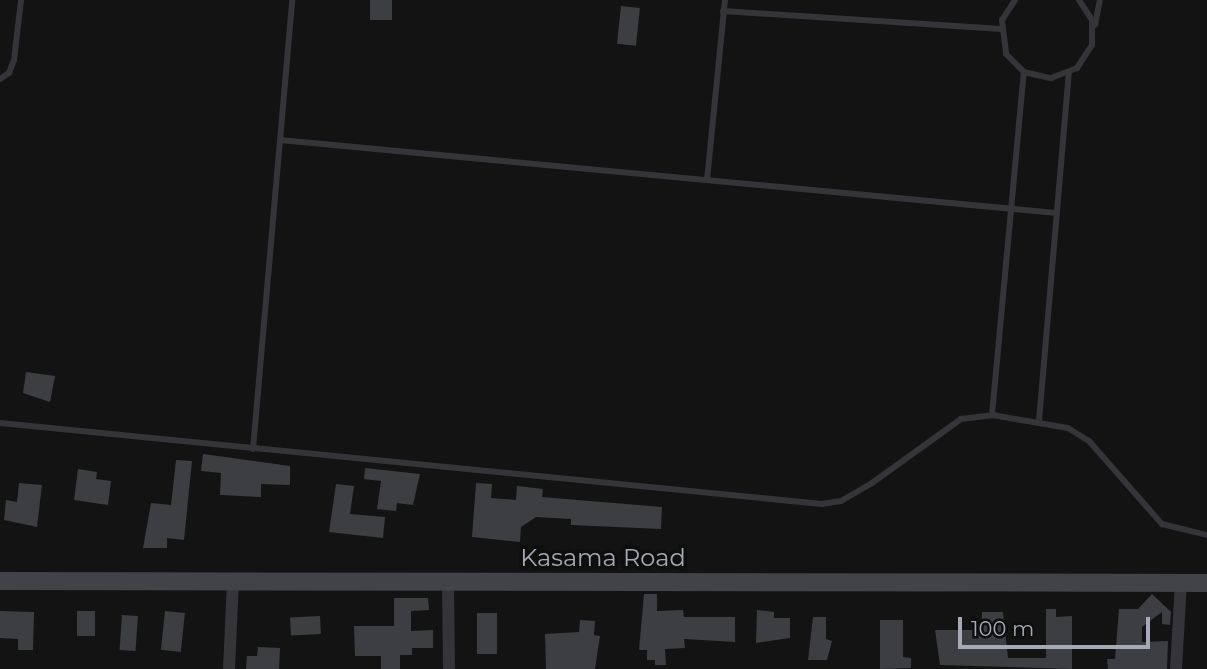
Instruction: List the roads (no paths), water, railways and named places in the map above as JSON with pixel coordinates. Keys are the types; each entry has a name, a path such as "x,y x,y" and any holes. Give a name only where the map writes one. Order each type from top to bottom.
{"street":[{"name":"Kasama Road","path":"0,581 448,584 1207,583"},
{"path":"229,669 233,582"},
{"path":"1175,669 1181,583"},
{"path":"448,584 449,669"}],"lane":[{"path":"0,79 9,73 14,60 21,0"},
{"path":"253,449 292,0"},
{"path":"708,180 724,0"},
{"path":"1006,0 1001,29 1006,54 1024,72 1042,78 1069,73 1089,54 1100,0"},
{"path":"1006,12 1015,0"},
{"path":"1079,0 1094,29"},
{"path":"723,11 1001,29"},
{"path":"992,415 1024,72"},
{"path":"1039,421 1069,73"},
{"path":"279,140 1057,213"},
{"path":"0,422 822,504 841,501 872,483 961,419 992,415 1068,428 1089,441 1162,524 1207,535"}]}
